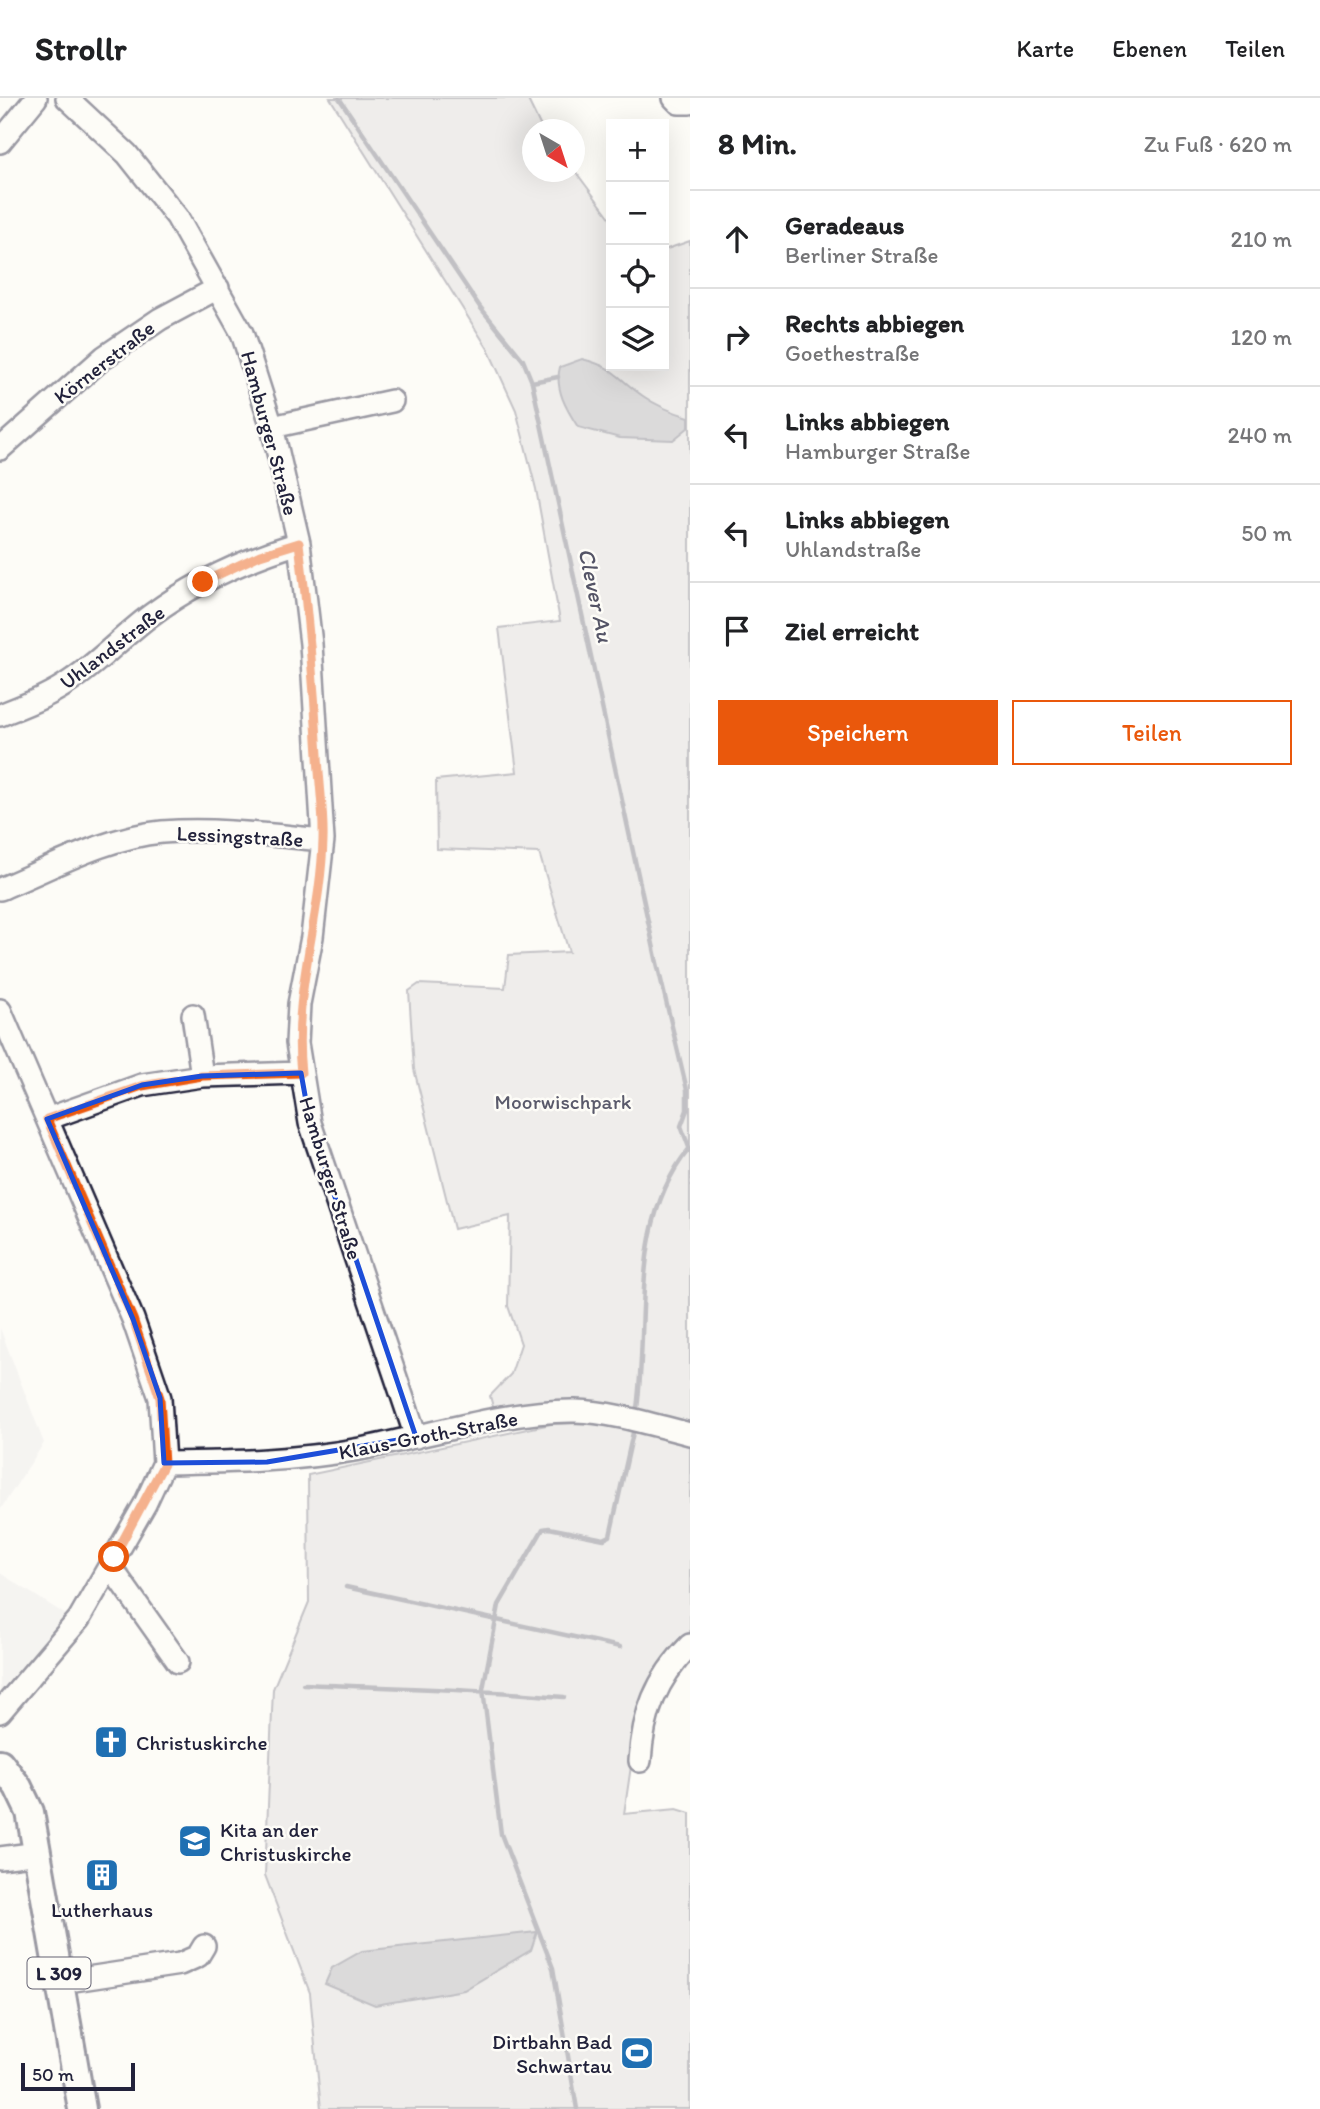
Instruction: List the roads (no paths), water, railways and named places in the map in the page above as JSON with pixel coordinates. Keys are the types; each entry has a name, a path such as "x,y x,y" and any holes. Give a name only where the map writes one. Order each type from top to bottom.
{"main road":[{"name":"L 309","path":"0,1763 18,1787 30,1812 82,2109"}],"street":[{"path":"0,142 36,98"},
{"name":"Hamburger Straße","path":"67,98 127,154 177,217 242,333 272,428 299,543 311,644 323,840 312,937 299,1004 298,1043 301,1073 310,1122 416,1437"},
{"path":"674,98 679,103 690,103"},
{"name":"Körnerstraße","path":"0,449 104,357 160,319 218,288"},
{"path":"272,428 392,401"},
{"name":"Uhlandstraße","path":"0,715 51,694 73,680 152,614 203,582 260,555 299,543"},
{"name":"Lessingstraße","path":"0,890 102,846 160,832 235,832 323,840"},
{"path":"0,1010 133,1319 160,1398 164,1464 79,1619 0,1712"},
{"path":"192,1015 202,1076"},
{"path":"47,1119 142,1086 202,1076 301,1073"},
{"name":"Klaus-Groth-Straße","path":"164,1464 267,1462 358,1450 484,1423 574,1411 598,1413 690,1434"},
{"path":"110,1566 178,1662"},
{"path":"640,1761 645,1715 654,1691 690,1645"},
{"path":"0,1858 39,1853"},
{"path":"61,1982 180,1964 198,1956 204,1946"}],"waterway":[{"name":"Clever Au","path":"339,98 480,307 523,360 532,382 657,963 687,1090 687,1110 681,1126 690,1150"},
{"path":"532,382 558,377"},
{"path":"636,1416 649,1242 657,1210 670,1178 689,1149"},
{"path":"577,2109 553,1968 501,1834 483,1689 499,1605 543,1529 604,1539 610,1536 634,1428"},
{"path":"346,1587 620,1647"},
{"path":"303,1684 466,1690 564,1697"}],"place":[{"name":"Christuskirche","path":"111,1742"},
{"name":"Kita an der Christuskirche","path":"195,1841"},
{"name":"Lutherhaus","path":"102,1875"},
{"name":"Dirtbahn Bad Schwartau","path":"637,2053"}],"park label":[{"name":"Moorwischpark","path":"563,1101"}]}
